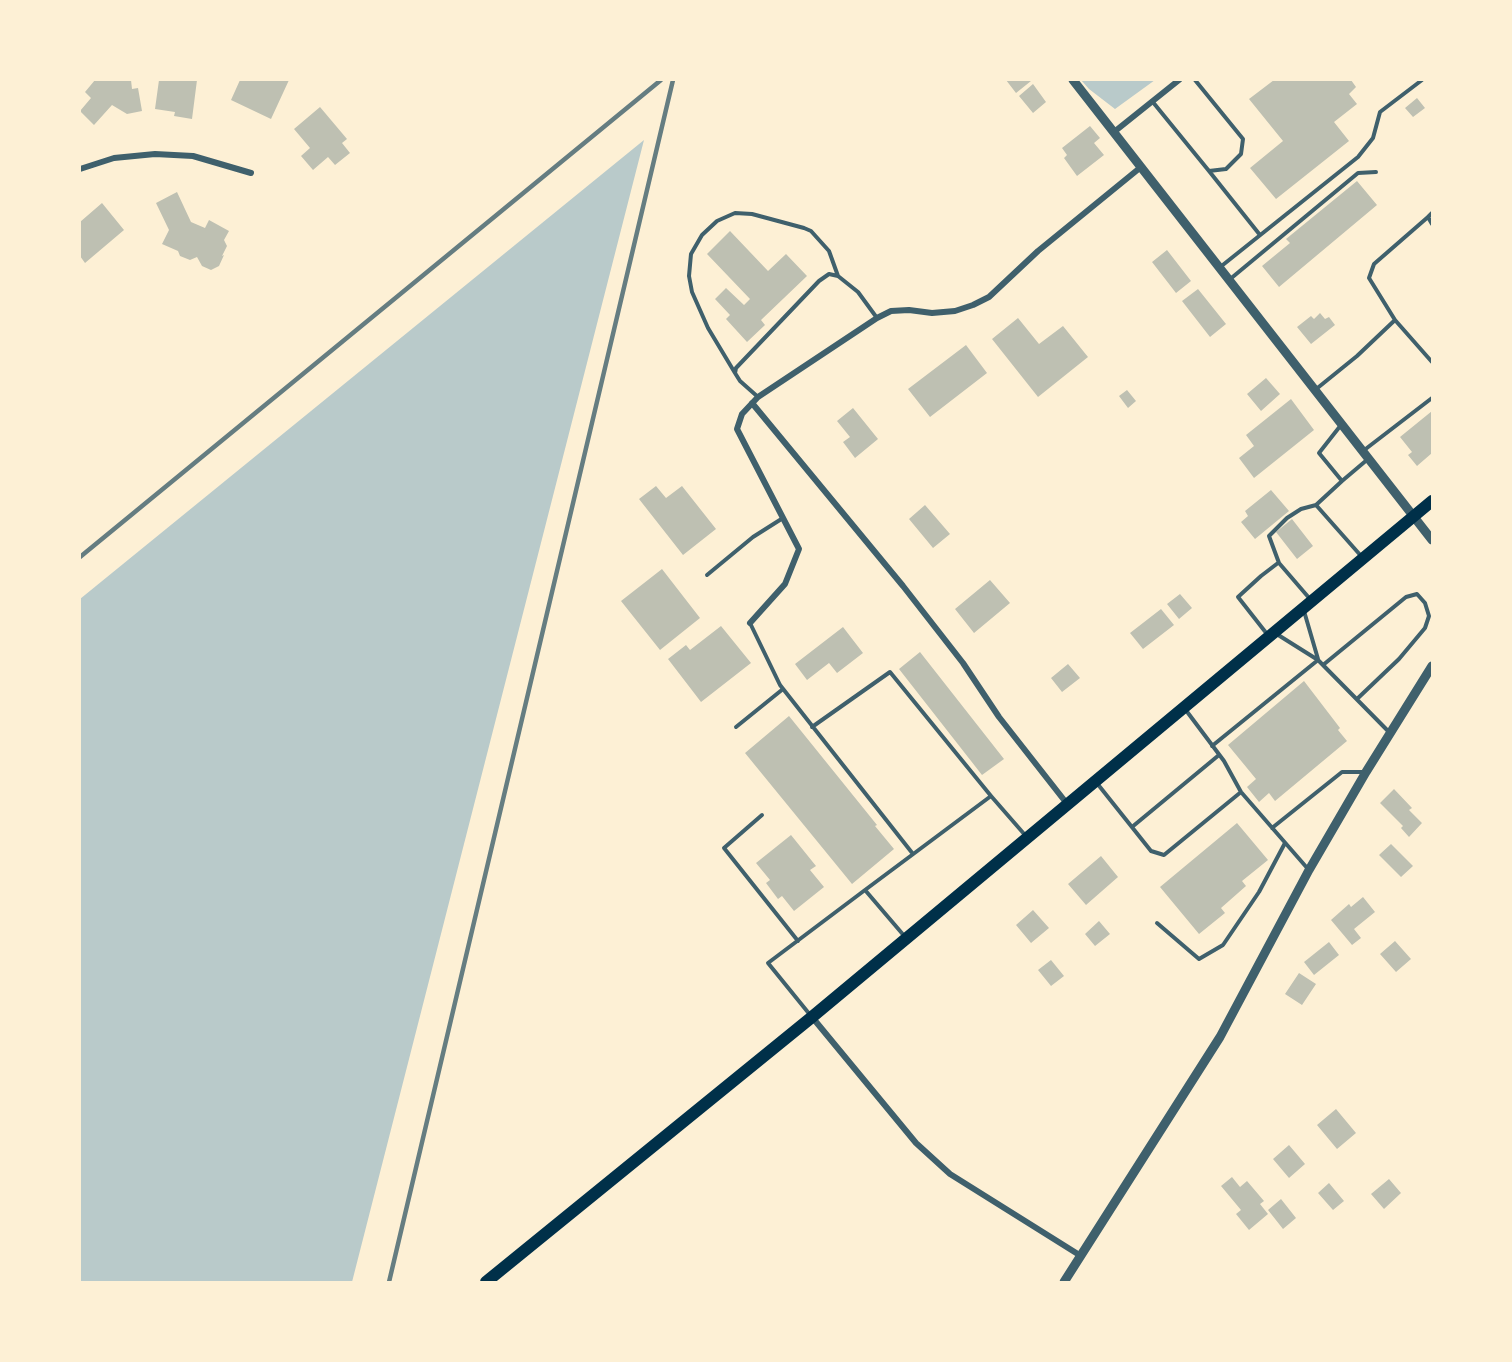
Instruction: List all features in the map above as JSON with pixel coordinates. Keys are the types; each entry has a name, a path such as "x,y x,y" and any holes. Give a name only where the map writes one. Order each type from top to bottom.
{"highway":[{"path":"486,1282 812,1017 1432,501"}],"street":[{"path":"1073,80 1432,540"},
{"path":"1114,132 1179,80"},
{"path":"80,169 114,158 155,154 193,156 251,172"},
{"path":"750,623 785,584 799,549 737,429 742,414 758,398 877,318 891,311 909,310 932,313 955,311 988,297 1038,251 1141,167"},
{"path":"752,403 903,586 963,663 999,717 1068,804"},
{"path":"1064,1282 1220,1036 1309,870 1432,666"},
{"path":"812,1017 916,1143 950,1174 1081,1256"}],"lane":[{"path":"1195,80 1243,140 1241,154 1226,169 1209,171"},
{"path":"1219,268 1358,157 1373,138 1380,112 1415,82 1422,80"},
{"path":"1152,101 1260,235"},
{"path":"1228,280 1358,173 1376,172"},
{"path":"758,398 735,373 708,328 692,292 689,276 691,254 702,235 717,221 735,213 753,214 804,228 811,231 829,251 838,276"},
{"path":"1432,213 1374,264 1370,278 1395,320 1432,362"},
{"path":"1428,218 1432,224"},
{"path":"735,373 740,364 819,281 829,274 838,276 858,292 877,318"},
{"path":"1315,390 1357,356 1395,320"},
{"path":"1318,660 1308,605 1279,563 1269,536 1301,509 1316,505 1366,455 1432,398"},
{"path":"1341,424 1318,453 1341,481"},
{"path":"1316,505 1363,558"},
{"path":"707,575 753,537 783,518"},
{"path":"1279,563 1238,597 1271,635 1318,660 1390,733"},
{"path":"1323,665 1406,597 1417,594 1425,603 1430,616 1425,628 1399,659 1357,699"},
{"path":"750,623 783,689 913,854"},
{"path":"1212,746 1318,660"},
{"path":"812,726 890,672 1028,838"},
{"path":"736,727 783,689"},
{"path":"1184,708 1219,755 1241,792 1309,870"},
{"path":"1132,827 1219,755"},
{"path":"1272,828 1342,772 1366,772"},
{"path":"1096,781 1151,851 1164,855 1241,792"},
{"path":"812,1017 768,963 991,796"},
{"path":"762,815 724,848 798,941"},
{"path":"1157,923 1199,959 1223,945 1259,892 1285,843"},
{"path":"865,890 906,938"}],"shaded area":[{"path":"1081,80 1155,80 1115,109"},
{"path":"644,140 352,1282 80,1282 80,599"}],"building":[{"path":"95,80 131,80 132,89 138,88 142,111 127,114 112,105 94,125 80,111 91,98 85,92"},
{"path":"159,80 197,80 192,119 174,116 175,112 155,109"},
{"path":"240,80 289,80 271,119 231,100"},
{"path":"1006,80 1030,80 1031,81 1016,93"},
{"path":"1274,80 1351,80 1356,87 1349,94 1357,104 1334,122 1349,141 1276,199 1250,168 1283,141 1249,99"},
{"path":"1033,84 1046,102 1033,113 1019,96"},
{"path":"1417,98 1425,108 1413,117 1405,108"},
{"path":"320,107 347,139 342,143 350,153 335,165 328,157 313,170 301,156 310,148 294,129"},
{"path":"1090,126 1100,138 1094,143 1104,155 1077,176 1064,158 1067,155 1062,148"},
{"path":"1357,181 1377,205 1279,287 1262,266 1290,243 1286,239"},
{"path":"177,192 191,222 205,228 209,220 229,231 224,240 227,246 219,266 211,270 202,266 197,257 190,260 180,256 178,251 162,244 169,230 156,203"},
{"path":"102,203 124,230 85,263 80,256 80,222"},
{"path":"730,231 768,271 786,254 807,276 761,320 765,325 747,342 726,319 730,315 715,299 726,288 744,305 750,299 707,254"},
{"path":"1167,250 1191,281 1176,293 1152,262"},
{"path":"1198,289 1226,324 1210,337 1182,301"},
{"path":"1320,313 1325,319 1329,317 1335,325 1311,344 1297,327 1311,316 1314,319"},
{"path":"1018,318 1039,344 1063,326 1088,357 1038,397 992,339"},
{"path":"966,345 987,373 930,417 908,389"},
{"path":"1266,378 1280,394 1261,411 1247,394"},
{"path":"1127,390 1136,401 1128,408 1119,396"},
{"path":"1291,399 1314,430 1254,478 1239,458 1254,446 1246,435"},
{"path":"853,408 878,439 855,458 843,442 850,437 837,421"},
{"path":"1432,411 1432,453 1417,466 1408,455 1412,452 1400,437"},
{"path":"656,486 666,498 682,486 716,529 683,555 639,499"},
{"path":"1271,490 1289,511 1255,539 1241,522 1248,516 1245,511"},
{"path":"925,505 950,534 933,548 909,519"},
{"path":"1292,519 1313,546 1297,559 1276,532"},
{"path":"662,569 700,618 660,650 621,601"},
{"path":"990,580 1010,603 974,633 955,609"},
{"path":"1180,594 1192,608 1179,619 1167,604"},
{"path":"1161,609 1174,625 1143,649 1130,633"},
{"path":"721,626 751,663 701,702 668,659 686,645 690,650"},
{"path":"843,627 863,653 837,673 829,663 807,680 795,664"},
{"path":"920,652 1004,759 982,775 899,669"},
{"path":"1068,664 1080,678 1062,692 1051,678"},
{"path":"1304,681 1340,728 1338,730 1347,741 1275,801 1269,793 1259,802 1247,787 1256,779 1228,745"},
{"path":"789,716 894,849 852,884 745,753"},
{"path":"1394,789 1412,808 1409,810 1422,823 1409,837 1401,828 1403,826 1380,803"},
{"path":"1237,823 1268,860 1242,881 1246,886 1221,908 1225,913 1199,934 1160,887"},
{"path":"791,835 816,866 810,870 824,887 794,911 782,896 778,899 766,883 770,880 756,863"},
{"path":"1391,844 1413,866 1401,877 1379,855"},
{"path":"1101,856 1118,877 1086,905 1068,884"},
{"path":"1363,897 1375,912 1354,929 1361,938 1352,945 1331,920 1349,904 1351,907"},
{"path":"1033,910 1049,928 1031,943 1016,925"},
{"path":"1099,921 1110,934 1095,946 1085,934"},
{"path":"1395,941 1411,959 1396,972 1380,954"},
{"path":"1329,942 1339,955 1314,975 1304,962"},
{"path":"1051,960 1064,976 1051,986 1038,970"},
{"path":"1299,973 1316,984 1302,1005 1285,994"},
{"path":"1336,1109 1356,1133 1337,1149 1317,1125"},
{"path":"1289,1145 1305,1164 1289,1178 1273,1159"},
{"path":"1232,1177 1240,1187 1247,1181 1264,1201 1260,1204 1268,1214 1249,1230 1236,1214 1241,1210 1221,1186"},
{"path":"1389,1179 1401,1193 1384,1209 1371,1194"},
{"path":"1329,1183 1344,1201 1333,1210 1318,1193"},
{"path":"1281,1199 1296,1218 1283,1229 1268,1210"}],"railway":[{"path":"80,557 661,80"},
{"path":"389,1282 673,80"}]}
